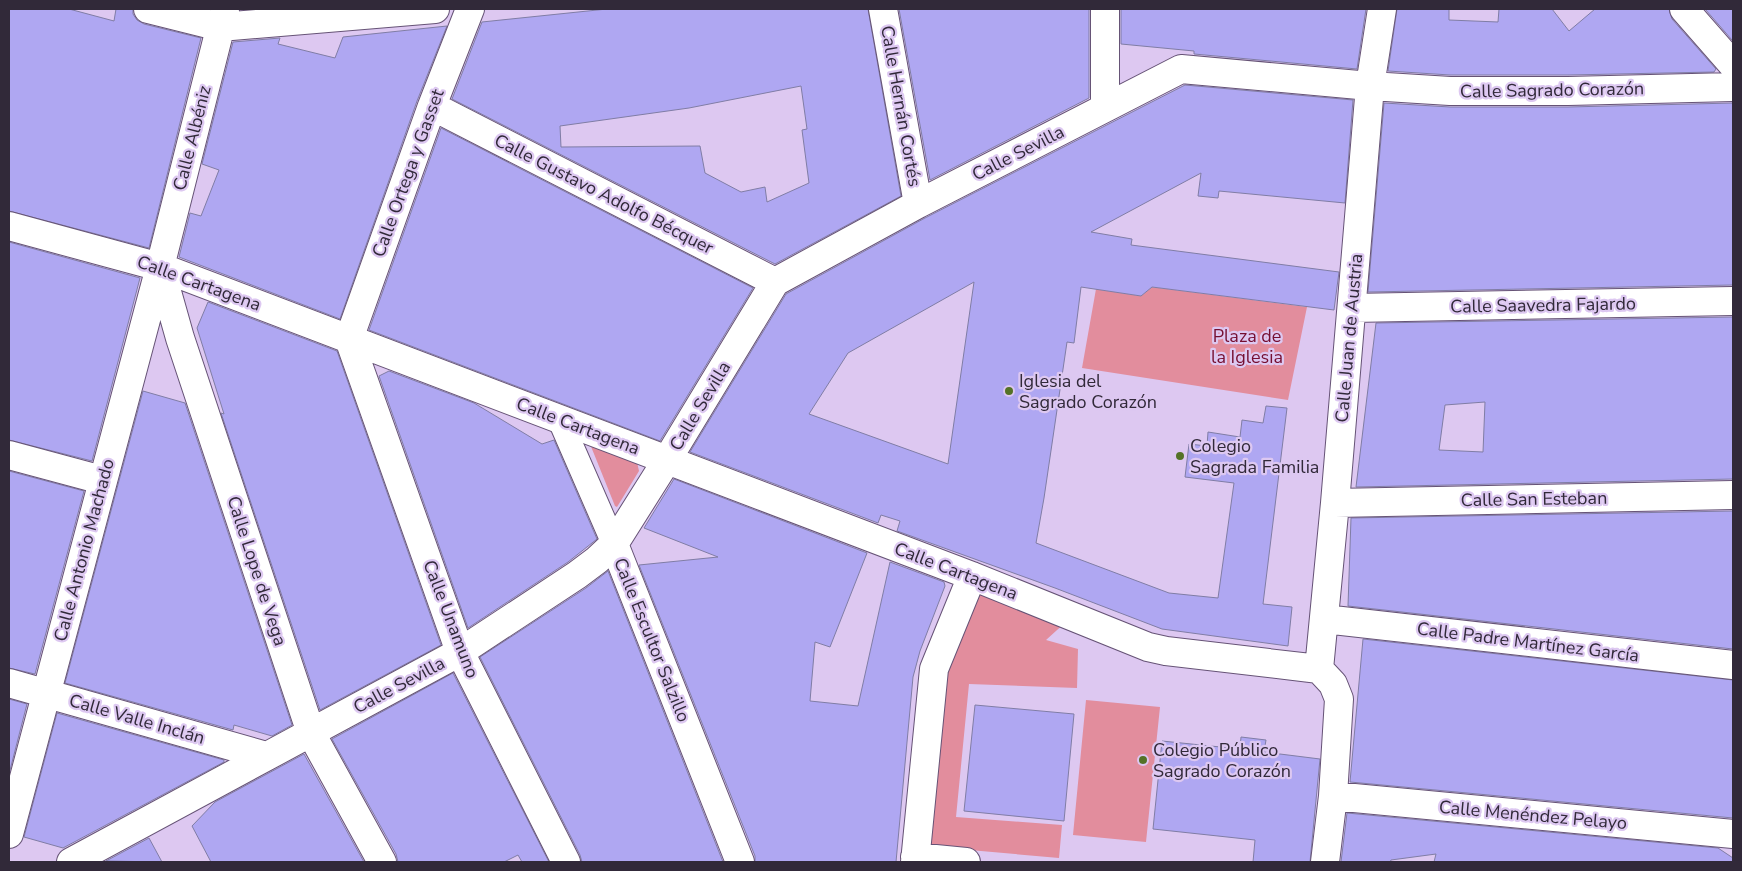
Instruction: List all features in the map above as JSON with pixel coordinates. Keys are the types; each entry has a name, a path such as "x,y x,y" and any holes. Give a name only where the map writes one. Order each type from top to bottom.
{"street":[{"path":"148,9 223,18 435,9"},
{"name":"Calle Ortega y Gasset","path":"348,338 432,106 470,9"},
{"name":"Calle Hernán Cortés","path":"883,9 918,204"},
{"path":"1105,9 1106,108"},
{"name":"Calle Juan de Austria","path":"1319,668 1335,504 1370,86 1382,9"},
{"path":"1684,9 1733,65"},
{"name":"Calle Albéniz","path":"160,267 223,18"},
{"name":"Calle Sevilla","path":"71,862 460,652 577,575 614,544 775,282 918,204 1181,69 1370,86"},
{"name":"Calle Sagrado Corazón","path":"1370,86 1450,91 1733,87"},
{"name":"Calle Gustavo Adolfo Bécquer","path":"432,106 775,282"},
{"name":"Calle Cartagena","path":"9,226 160,267 972,576 1157,649 1319,668"},
{"name":"Calle Antonio Machado","path":"9,834 160,267"},
{"name":"Calle Lope de Vega","path":"160,267 180,338 311,733 382,862"},
{"name":"Calle Saavedra Fajardo","path":"1352,308 1733,301"},
{"path":"141,337 180,338"},
{"name":"Calle Unamuno","path":"348,338 460,652 566,862"},
{"name":"Calle Escultor Salzillo","path":"560,420 614,544 740,862"},
{"path":"9,455 102,480"},
{"name":"Calle San Esteban","path":"1335,504 1733,495"},
{"path":"966,862 915,860 934,669 972,576"},
{"name":"Calle Padre Martínez García","path":"1324,619 1733,665"},
{"path":"1319,668 1333,684 1339,699 1325,862"},
{"name":"Calle Valle Inclán","path":"9,683 266,756"},
{"name":"Calle Menéndez Pelayo","path":"1332,796 1733,834"}],"green space":[{"name":"Plaza de la Iglesia","path":"1152,287 1307,307 1288,400 1082,368 1096,289 1141,296"},
{"path":"590,444 637,462 639,471 617,507 615,506"},
{"path":"978,590 1067,621 1046,640 1078,649 1077,688 969,684 956,817 1062,825 1059,858 924,846 945,672"},
{"path":"1086,700 1160,707 1146,842 1073,835"}],"building":[{"path":"9,9 69,9 114,21 116,9 133,9 133,14 137,20 144,24 201,38 149,248 9,211"},
{"path":"607,9 868,9 901,196 775,264 452,99 482,22","holes":["801,86 807,129 802,130 809,183 767,202 765,187 741,192 705,173 700,146 561,147 560,126 689,108"]},
{"path":"899,9 1089,9 1089,98 930,180"},
{"path":"1121,9 1366,9 1357,69 1194,54 1194,51 1121,44"},
{"path":"1397,9 1449,9 1449,20 1498,22 1499,9 1552,9 1569,31 1595,9 1669,9 1672,19 1716,69 1714,72 1568,75 1450,75 1388,71"},
{"path":"1705,9 1733,9 1732,40"},
{"path":"447,26 417,101 340,319 179,257 190,213 201,216 219,170 202,164 233,42 280,38 278,44 335,58 343,37"},
{"path":"1185,85 1353,100 1345,203 1219,191 1218,198 1198,196 1201,173 1091,232 1132,239 1131,245 1339,272 1334,310 1152,287 1141,296 1081,287 1074,343 1067,342 1036,543 1169,593 1218,598 1234,483 1185,477 1189,444 1207,446 1208,432 1240,437 1242,420 1263,423 1266,406 1287,408 1263,604 1292,607 1288,646 1162,629 897,531 900,521 881,515 878,523 690,452 786,294 925,218","holes":["974,282 948,464 809,414 848,353"]},
{"path":"1384,103 1450,107 1568,107 1733,103 1733,285 1368,292"},
{"path":"441,128 753,288 660,441 369,330"},
{"path":"9,242 140,278 92,461 9,440"},
{"path":"208,302 337,351 441,645 320,710 221,413 224,414 197,328"},
{"path":"1733,317 1733,479 1356,487 1376,323","holes":["1485,402 1483,452 1439,450 1445,405"]},
{"path":"389,371 474,403 542,444 554,440 597,539 568,562 468,628 379,376"},
{"path":"143,391 185,403 292,725 272,736 234,725 233,730 65,683"},
{"path":"9,471 84,491 35,674 9,668"},
{"path":"674,479 867,553 830,647 815,642 810,701 858,706 890,562 944,582 945,586 920,651 913,677 896,862 755,862 755,856 639,565 718,557 644,528"},
{"path":"1733,511 1733,649 1348,606 1351,518"},
{"path":"608,571 723,862 582,862 480,657 586,588"},
{"path":"1363,639 1733,680 1733,818 1350,782"},
{"path":"453,673 549,862 522,862 518,855 504,862 398,862 396,854 332,739"},
{"path":"9,699 27,704 9,774"},
{"path":"975,705 1074,714 1064,821 964,811"},
{"path":"57,713 224,760 224,762 63,848 24,837"},
{"path":"1241,737 1266,740 1264,752 1320,759 1310,862 1253,862 1255,840 1153,829 1162,741 1240,749"},
{"path":"304,754 364,862 211,862 192,826 215,802"},
{"path":"1347,813 1718,848 1733,858 1733,862 1434,862 1436,854 1391,860 1390,862 1341,862"},
{"path":"149,838 162,862 106,861"}],"place":[{"name":"Iglesia del Sagrado Corazón","path":"1009,391"},
{"name":"Colegio Sagrada Familia","path":"1180,456"},
{"name":"Colegio Público Sagrado Corazón","path":"1143,760"}]}
